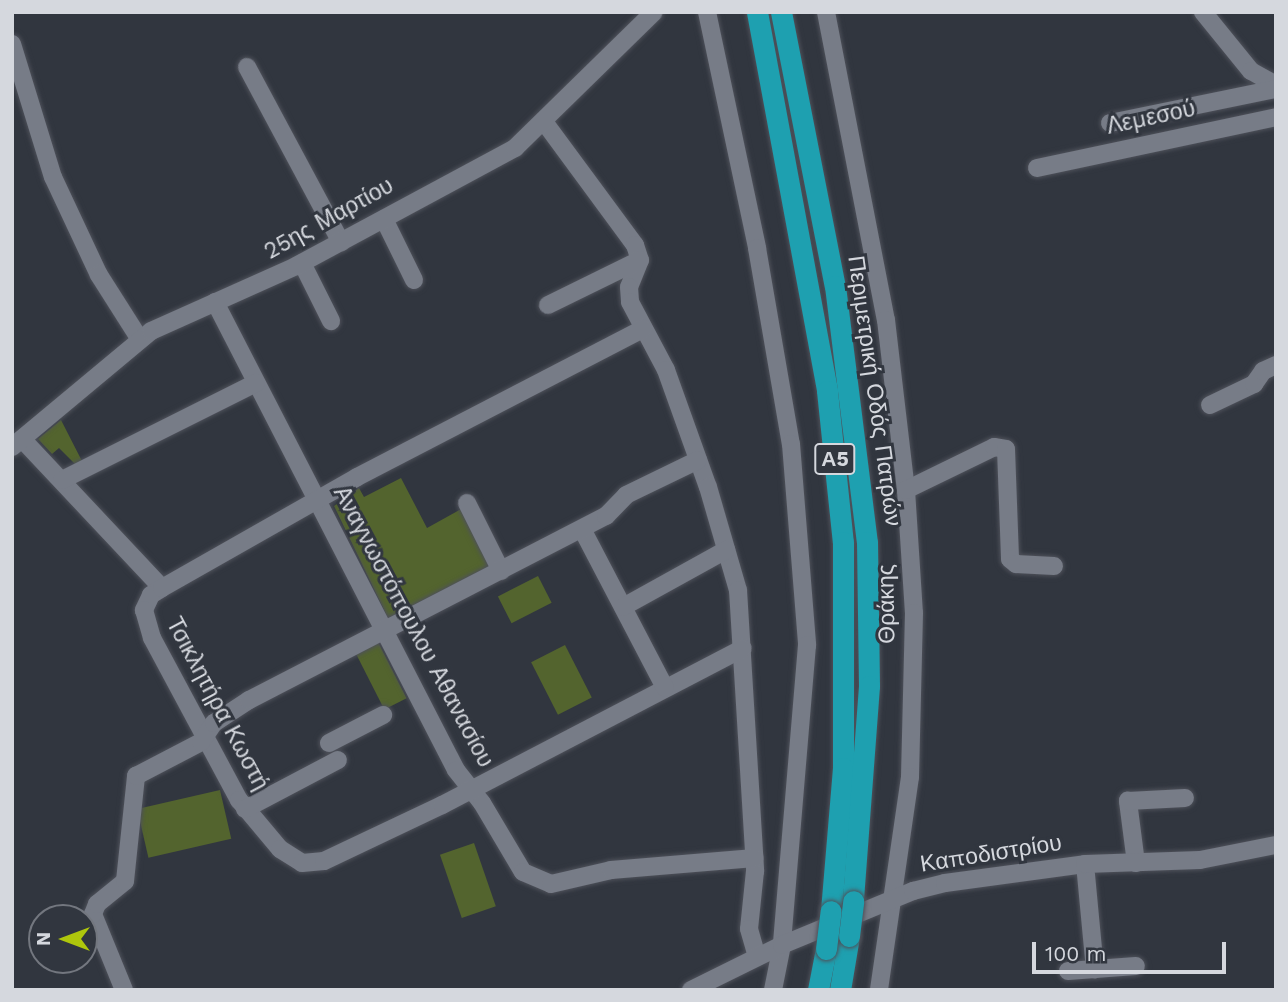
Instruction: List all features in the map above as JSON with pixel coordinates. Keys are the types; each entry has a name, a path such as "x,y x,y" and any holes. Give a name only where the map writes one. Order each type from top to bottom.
{"highway":[{"name":"Περιμετρική Οδός Πατρών","path":"757,12 823,366 843,542 844,744 831,911 818,990"},
{"name":"Περιμετρική Οδός Πατρών","path":"781,12 835,286 867,542 869,686 853,901 840,990"}],"street":[{"name":"25ης Μαρτίου","path":"17,443 139,338 302,263 501,157 545,123 653,12"},
{"path":"708,12 757,248 789,431 807,645 782,945 773,990"},
{"name":"Θράκης","path":"826,12 886,320 906,490 914,613 910,777 879,990"},
{"path":"1203,12 1251,71 1276,87"},
{"path":"12,44 53,177 99,275 139,338"},
{"path":"247,67 341,242"},
{"path":"1110,123 1276,87"},
{"name":"Λεμεσού","path":"1037,167 1276,117"},
{"path":"545,123 631,238 640,260 629,293 643,329 666,370 698,460 738,590 754,858 749,929 757,957"},
{"path":"384,219 414,280"},
{"path":"548,305 640,260"},
{"path":"302,263 331,321"},
{"name":"Αναγνωστόπουλου Αθανασίου","path":"215,302 456,770 471,788 516,863 530,878 542,883 611,870 754,858"},
{"path":"162,588 316,500 643,329"},
{"path":"1210,405 1254,384 1263,371 1276,365"},
{"path":"62,480 256,383"},
{"name":"Τσικλητήρα Κωστή","path":"17,443 62,480 162,588 146,602 144,619 245,809 280,849 302,863 324,861 471,788"},
{"path":"906,490 994,447 1006,449 1010,559 1016,564 1054,566"},
{"path":"124,990 93,914 97,904 125,881 132,789 136,776 196,745 214,723 249,700 606,516 626,495 698,460"},
{"path":"467,503 501,571"},
{"path":"582,528 665,688"},
{"path":"623,607 726,550"},
{"path":"471,788 743,648"},
{"path":"329,743 383,715"},
{"path":"245,809 338,760"},
{"path":"1136,863 1128,802 1185,798"},
{"name":"Καποδιστρίου","path":"691,990 782,945 894,898 989,874 1085,864 1200,860 1276,845"},
{"path":"1085,864 1095,970"},
{"path":"1068,971 1136,965"}],"green space":[{"path":"61,420 84,465 79,468 59,448 52,454 38,439"},
{"path":"401,478 427,528 463,508 492,565 388,618 334,506 359,488 364,497"},
{"path":"538,576 552,603 512,623 498,596"},
{"path":"378,642 407,698 384,709 356,653"},
{"path":"565,645 592,698 558,715 531,662"},
{"path":"220,790 231,839 148,858 137,809"},
{"path":"474,843 496,906 462,918 440,855"}]}
